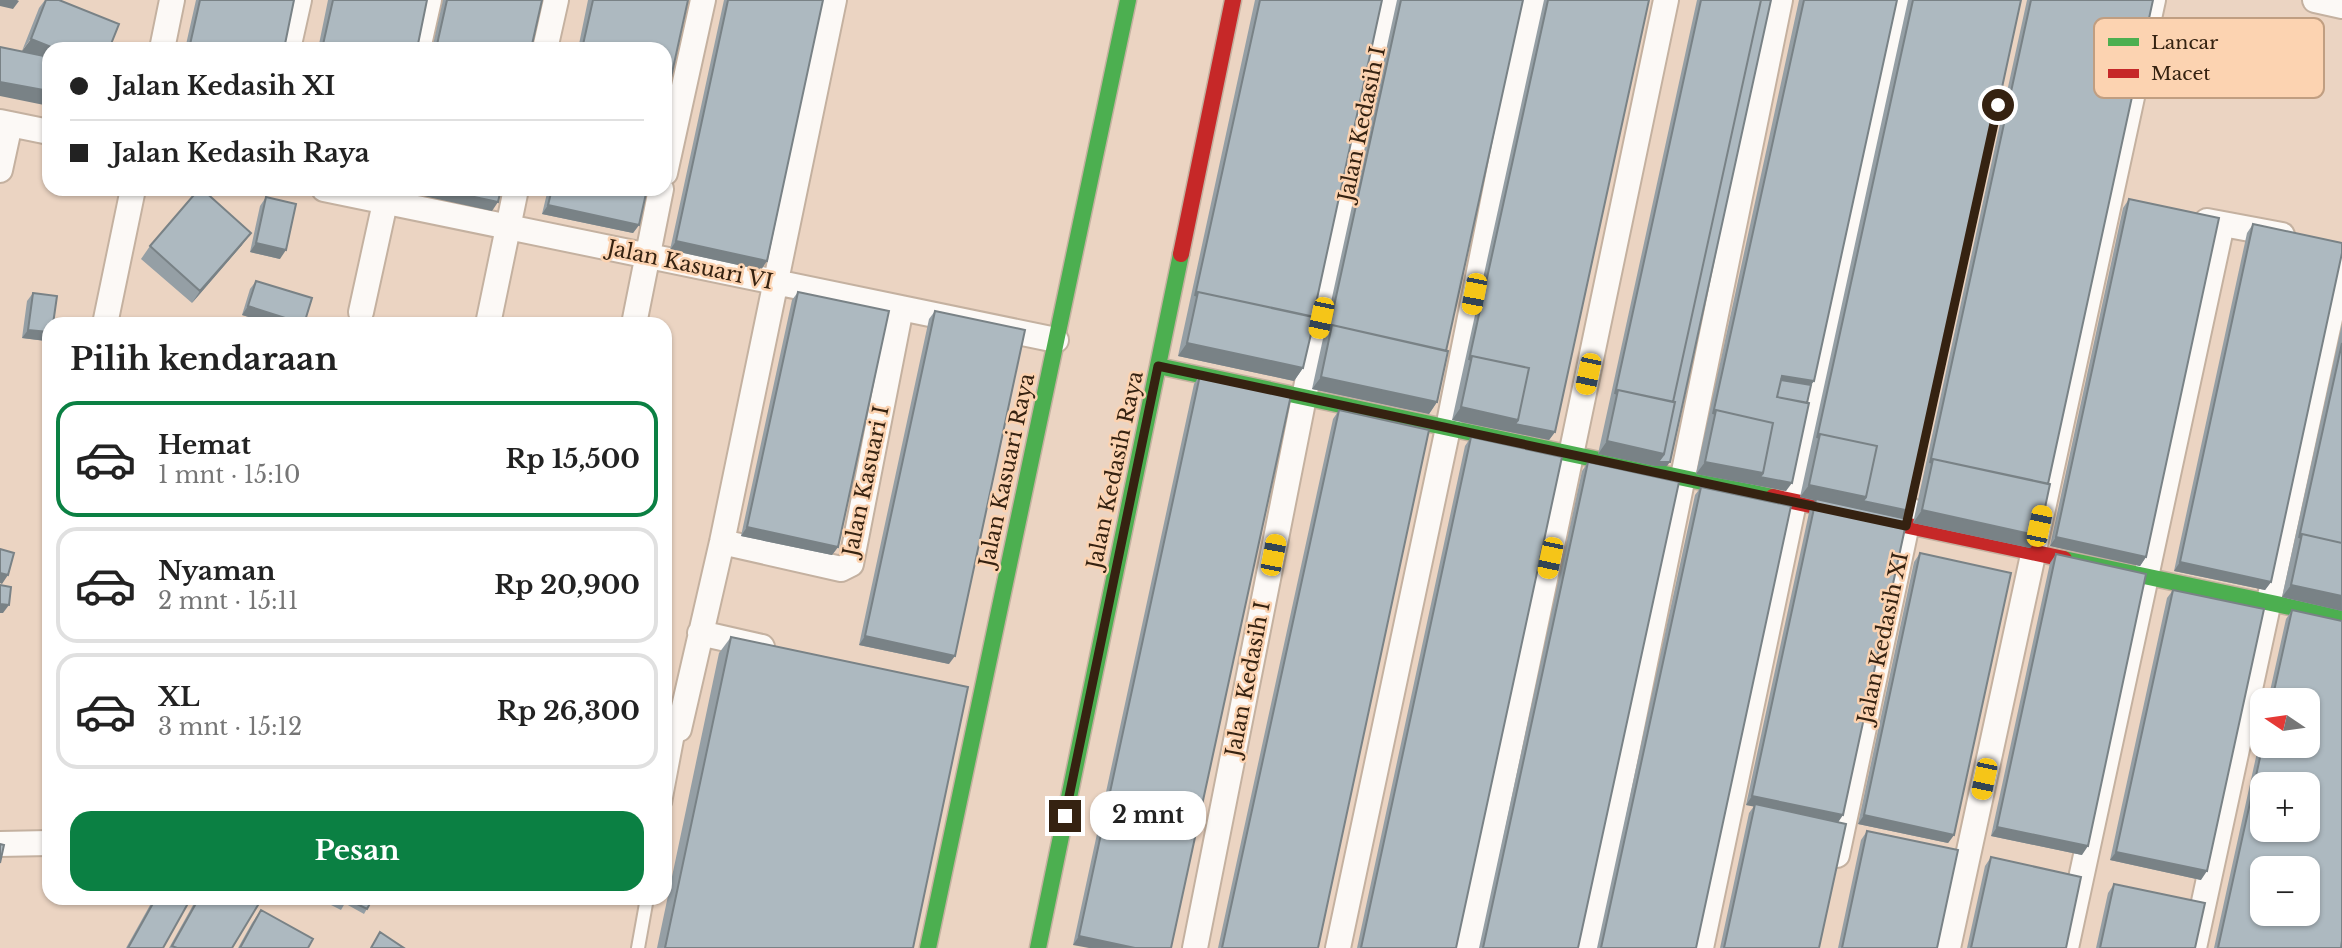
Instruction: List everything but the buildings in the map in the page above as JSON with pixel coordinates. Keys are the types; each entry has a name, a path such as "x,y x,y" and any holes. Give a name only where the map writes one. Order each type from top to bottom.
{"main road":[{"name":"Jalan Kasuari Raya","path":"928,948 1128,0"},
{"name":"Jalan Kedasih Raya","path":"1038,948 1233,0"},
{"path":"1158,366 2342,618"}],"street":[{"path":"163,42 172,0"},
{"path":"290,42 299,0"},
{"path":"420,42 429,0"},
{"path":"547,42 556,0"},
{"path":"672,141 703,0"},
{"path":"672,728 700,633 722,542 834,0"},
{"name":"Jalan Kedasih I","path":"1195,948 1304,397 1388,0"},
{"path":"1339,948 1448,428 1533,0"},
{"path":"1468,948 1666,0"},
{"path":"1587,948 1780,0"},
{"path":"1701,948 1899,0"},
{"path":"2149,18 2153,0"},
{"path":"2315,0 2342,6"},
{"path":"1948,948 2133,98"},
{"path":"0,170 5,123 42,131"},
{"path":"106,317 132,196"},
{"path":"361,312 386,196"},
{"name":"Jalan Kasuari VI","path":"390,196 508,227 1056,340"},
{"path":"489,317 515,196"},
{"path":"635,317 660,196"},
{"path":"2111,201 2136,206"},
{"path":"2185,216 2302,239"},
{"path":"2066,948 2222,224"},
{"path":"2194,948 2269,603 2338,251"},
{"name":"Jalan Kasuari I","path":"722,542 834,568 846,568 850,564 901,308"},
{"name":"Jalan Kedasih XI","path":"1831,881 1915,485"},
{"path":"700,633 780,651"},
{"path":"954,689 981,695"},
{"path":"1843,827 1868,833"},
{"path":"0,844 42,844"},
{"path":"1943,849 1993,859"},
{"path":"2056,873 2081,878"}],"lane":[{"path":"638,948 646,905"}],"traffic: fast":[{"path":"928,948 1128,0"},
{"path":"1038,948 1181,254"},
{"path":"1158,366 1773,497"},
{"path":"2064,559 2342,618"}],"traffic: jam":[{"path":"1181,254 1233,0"},
{"path":"1773,497 2064,559"}],"route":[{"path":"1065,816 1158,366 1906,526 1998,105"}]}
